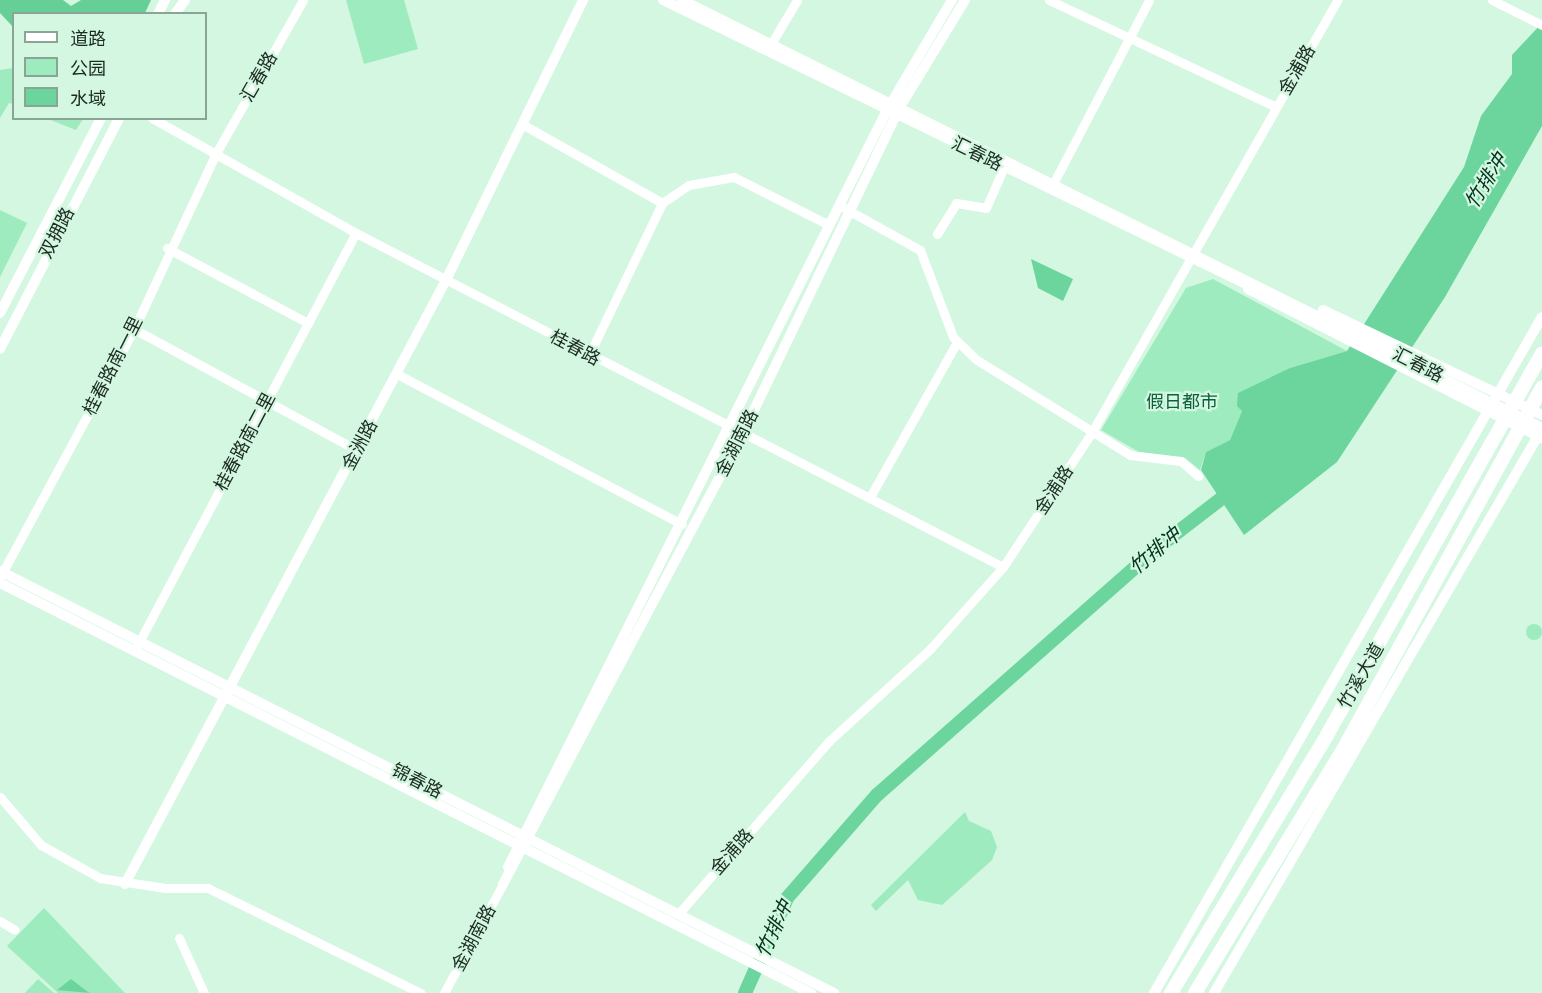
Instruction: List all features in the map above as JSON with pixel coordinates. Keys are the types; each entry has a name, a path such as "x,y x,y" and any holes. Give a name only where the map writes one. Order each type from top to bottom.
{"highway":[{"name":"竹溪大道","path":"1171,993 1327,735 1542,353"},
{"name":"竹溪大道","path":"1195,993 1345,746 1520,428 1536,411 1542,387"}],"main road":[{"name":"金洲路","path":"125,884 230,693 446,280 583,0"},
{"name":"汇春路","path":"663,0 1054,182 1240,279 1293,302 1541,432"},
{"name":"汇春路","path":"682,0 771,44 1004,167 1191,254"},
{"name":"金湖南路","path":"524,841 742,435 844,208 952,0"},
{"name":"金湖南路","path":"894,108 965,0"},
{"name":"双拥路","path":"0,313 100,120"},
{"name":"双拥路","path":"0,349 118,120"},
{"name":"金湖南路","path":"503,884 731,429 829,225 844,208"},
{"path":"1240,279 1342,318 1536,411"},
{"path":"1214,993 1541,432 1520,428 1421,378 1333,333 1240,279"},
{"path":"1154,993 1486,410 1499,392 1542,317"},
{"name":"锦春路","path":"1,576 801,981 834,993"},
{"name":"锦春路","path":"524,841 679,913 705,932"},
{"name":"锦春路","path":"801,981 811,993"}],"street":[{"name":"汇春路","path":"214,155 303,0"},
{"path":"771,44 797,0"},
{"path":"1049,0 1276,107"},
{"path":"1054,182 1149,0"},
{"name":"金浦路","path":"679,913 830,741 930,649 1003,567 1092,432 1337,0"},
{"path":"1492,0 1542,25"},
{"name":"桂春路","path":"155,120 356,233 742,435 870,497 1003,567"},
{"path":"522,124 662,203"},
{"name":"桂春路南一里","path":"1,576 134,329 167,248 214,155"},
{"path":"937,234 956,203 986,208 1004,167"},
{"path":"589,355 662,203 689,185 734,177 829,225"},
{"path":"844,208 920,250 957,342 1130,455 1181,461 1198,476"},
{"name":"桂春路南二里","path":"137,646 356,233"},
{"path":"167,248 308,323"},
{"path":"134,329 357,450"},
{"path":"870,497 957,342"},
{"path":"397,374 682,524"},
{"path":"0,797 41,845 100,878 125,884 208,888 420,993"},
{"name":"金湖南路","path":"444,993 503,884"},
{"path":"0,921 15,930"},
{"path":"179,938 204,993"}],"green space":[{"path":"346,0 404,0 418,49 364,64"},
{"path":"12,68 12,104 9,103 0,118 0,70"},
{"path":"51,120 82,120 76,130"},
{"path":"0,210 27,223 0,277"},
{"name":"假日都市","path":"1213,279 1347,351 1290,368 1242,411 1230,440 1206,452 1200,470 1185,458 1139,452 1101,430 1186,288"},
{"path":"1531,624 1537,624 1542,632 1540,638 1531,640 1526,635 1526,629"},
{"path":"965,812 969,821 991,831 997,847 992,860 942,905 918,900 908,880 876,911 871,905"},
{"path":"44,908 125,993 58,993 7,946"},
{"path":"38,979 54,993 25,993"}],"shaded area":[{"path":"0,0 63,0 71,6 81,0 151,0 145,12 12,12 12,26 0,13"}],"water":[{"path":"1542,23 1542,126 1445,297 1337,462 1244,535 1201,470 1206,452 1230,440 1242,411 1237,406 1238,393 1290,368 1347,351 1464,167 1481,116 1512,74 1512,55"},
{"path":"1031,259 1073,279 1063,301 1038,288"},
{"path":"71,979 88,992 90,993 57,990"}],"waterway":[{"name":"竹排冲","path":"745,993 787,898 877,795 1161,545 1235,488"}]}
